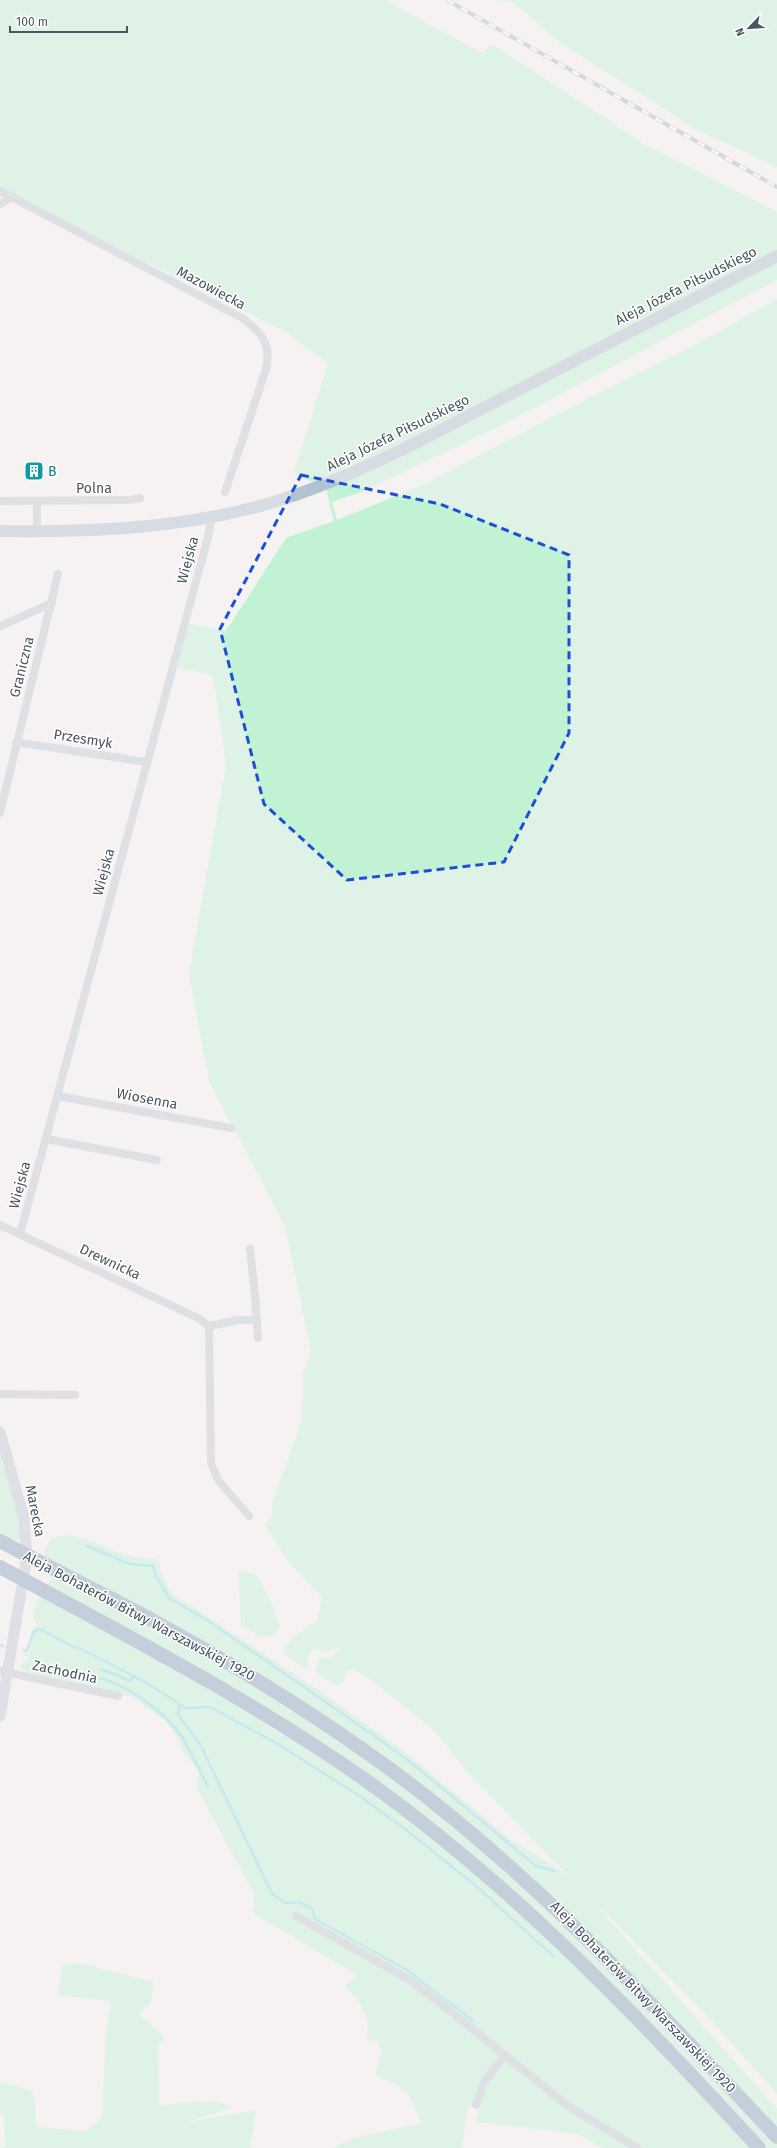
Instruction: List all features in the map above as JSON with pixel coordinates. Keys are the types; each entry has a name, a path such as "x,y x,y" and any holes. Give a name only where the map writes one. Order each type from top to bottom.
{"highway":[{"name":"Aleja Bohaterów Bitwy Warszawskiej 1920","path":"0,1541 161,1624 256,1679 372,1755 459,1823 538,1890 589,1939 777,2137"},
{"name":"Aleja Bohaterów Bitwy Warszawskiej 1920","path":"0,1567 158,1652 279,1723 360,1776 435,1832 496,1882 583,1963 676,2058 759,2148"}],"main road":[{"name":"Aleja Józefa Piłsudskiego","path":"0,531 137,528 212,517 268,504 325,484 357,471 425,438 777,256"}],"street":[{"name":"Mazowiecka","path":"0,191 111,251 242,318 262,337 269,357 225,492"},
{"path":"0,204 13,198"},
{"name":"Polna","path":"0,501 130,500 140,498"},
{"path":"37,501 37,531"},
{"name":"Wiejska","path":"20,1234 146,762 207,541 212,517"},
{"name":"Graniczna","path":"0,813 2,794 52,603 58,574"},
{"path":"0,626 52,603"},
{"name":"Przesmyk","path":"16,742 146,762"},
{"name":"Wiosenna","path":"58,1096 231,1128"},
{"path":"46,1139 157,1160"},
{"name":"Drewnicka","path":"0,1225 198,1318 209,1326"},
{"path":"250,1249 258,1338"},
{"path":"249,1516 218,1480 211,1463 209,1326 238,1320 256,1320"},
{"path":"0,1394 75,1395"},
{"name":"Marecka","path":"0,1432 20,1502 27,1542 25,1579 4,1672 0,1716"},
{"name":"Zachodnia","path":"4,1672 118,1696"},
{"path":"296,1916 408,1979 434,1998 568,2106 638,2148"},
{"path":"476,2105 484,2082 505,2055"}],"highlighted area":[{"path":"301,475 440,504 569,555 569,733 504,862 347,880 264,804 220,629"}],"green space":[{"path":"0,0 385,0 482,53 492,44 646,145 777,212 777,280 502,425 366,490 332,502 337,520 425,484 600,392 704,340 777,299 777,2094 706,2015 582,1889 777,2109 777,2148 602,2148 578,2134 475,2122 479,2106 472,2103 467,2111 462,2148 332,2148 355,2138 421,2123 414,2103 406,2092 375,2074 382,2053 378,2041 367,2040 368,2021 358,2000 345,1986 358,1976 252,1912 255,1896 196,1786 199,1772 182,1749 180,1742 166,1721 132,1697 21,1670 22,1662 27,1662 28,1656 23,1655 23,1652 29,1654 33,1641 29,1639 32,1629 36,1626 40,1627 35,1621 34,1609 40,1595 52,1577 42,1572 46,1548 50,1541 62,1535 71,1536 82,1538 125,1555 156,1560 159,1562 162,1574 170,1592 317,1689 409,1755 510,1839 568,1875 466,1771 436,1732 374,1682 353,1669 346,1671 344,1682 337,1686 319,1675 315,1670 320,1658 335,1655 341,1647 328,1652 313,1649 308,1658 307,1670 284,1654 288,1643 302,1630 317,1620 322,1597 286,1559 265,1525 272,1515 272,1503 302,1421 303,1372 311,1351 285,1226 209,1081 189,973 226,765 213,675 177,668 189,624 226,631 286,538 334,521 325,484 307,480 294,472 328,364 286,332 0,189"},
{"path":"498,0 777,0 777,167 694,128 559,42 513,2"},
{"path":"0,1432 27,1541 0,1539"},
{"path":"241,1570 258,1576 274,1609 280,1628 272,1636 261,1638 241,1625 238,1571"},
{"path":"80,1963 154,1982 151,2002 139,2014 164,2037 158,2048 159,2105 187,2102 218,2102 233,2108 182,2123 256,2110 250,2148 0,2148 6,2146 3,2114 0,2114 0,2082 30,2090 35,2096 36,2127 86,2131 102,2117 106,2031 111,2001 58,1995 62,1965"}],"waterway":[{"path":"87,1546 129,1564 153,1566 156,1576 169,1598 207,1620 413,1764 536,1866 555,1871"},
{"path":"24,1650 27,1651 34,1632 40,1629 76,1648"},
{"path":"77,1647 145,1682 180,1704 178,1715 200,1744 272,1894 286,1903 300,1902 312,1909 315,1919 407,1970 473,2021"},
{"path":"102,1669 130,1681 133,1676"},
{"path":"100,1678 123,1687 146,1701 175,1727 193,1755 208,1787"},
{"path":"180,1704 184,1708 210,1707 276,1743 358,1795 405,1829 476,1886 553,1956"}],"railway":[{"path":"447,0 777,187"}],"place":[{"name":"B","path":"34,471"}]}
